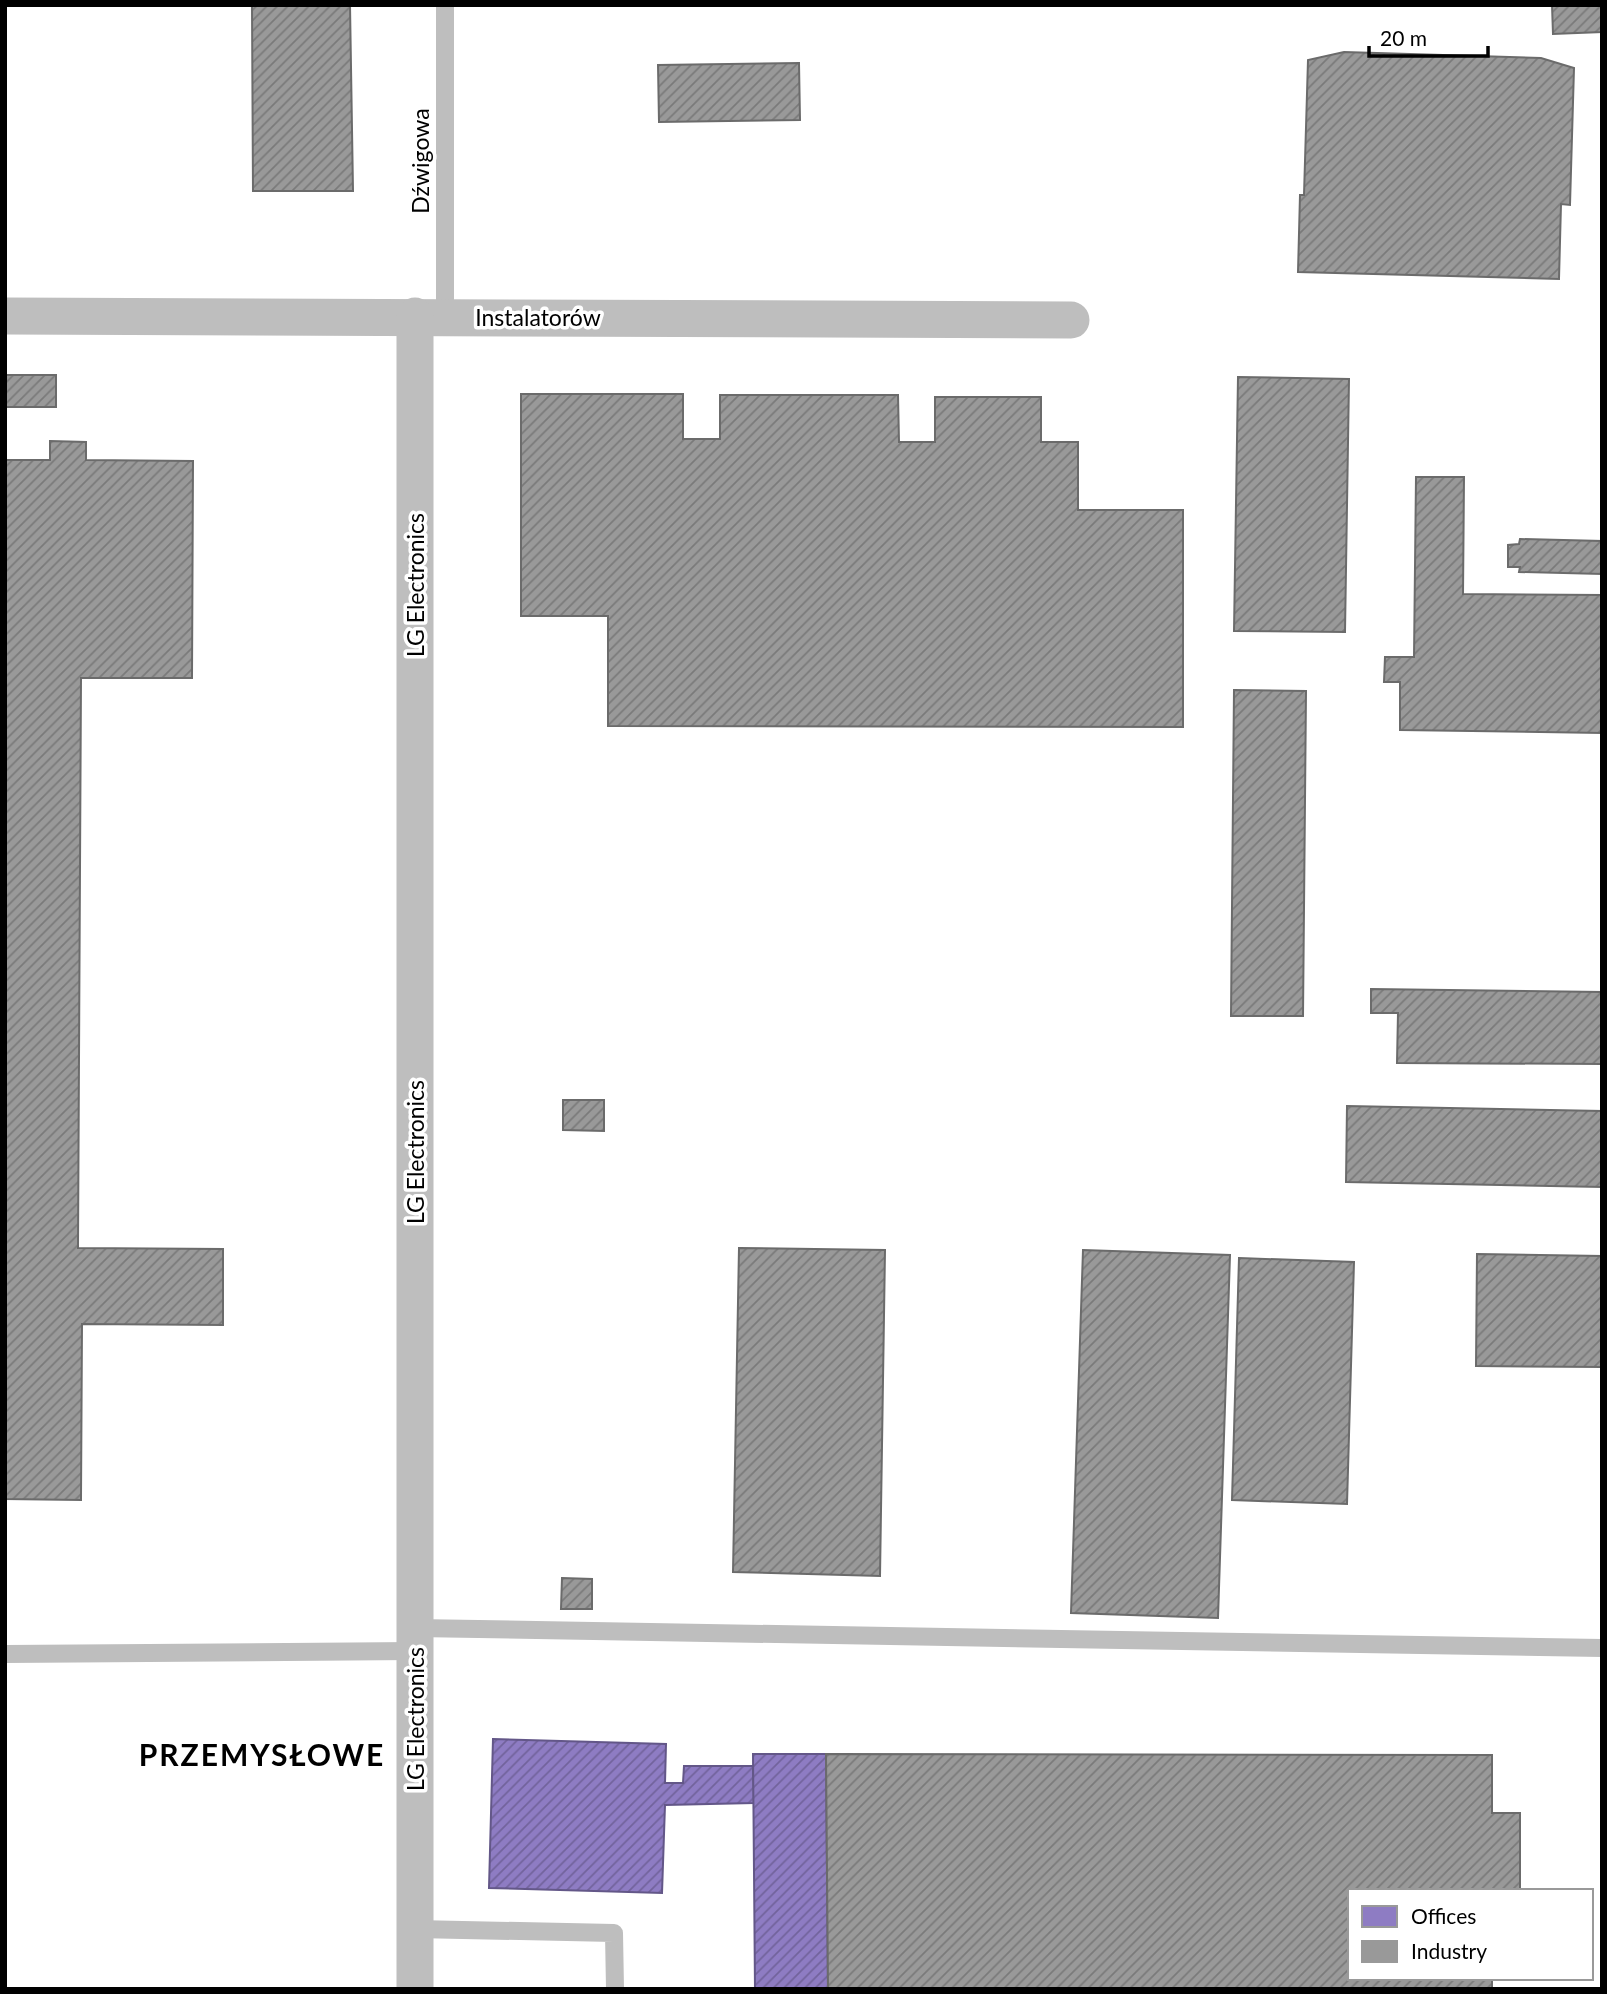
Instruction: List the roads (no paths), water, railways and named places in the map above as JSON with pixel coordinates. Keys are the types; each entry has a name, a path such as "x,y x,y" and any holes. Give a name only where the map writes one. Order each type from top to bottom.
{"street":[{"name":"Instalatorów","path":"5,316 1071,320"},
{"name":"LG Electronics","path":"415,1989 415,1639 430,316"}],"lane":[{"name":"Dźwigowa","path":"430,316 444,5"},
{"path":"5,1654 415,1639 1602,1648"},
{"path":"415,1929 614,1933 615,1989"}],"district":[{"name":"PRZEMYSŁOWE","path":"262,1754"}]}
